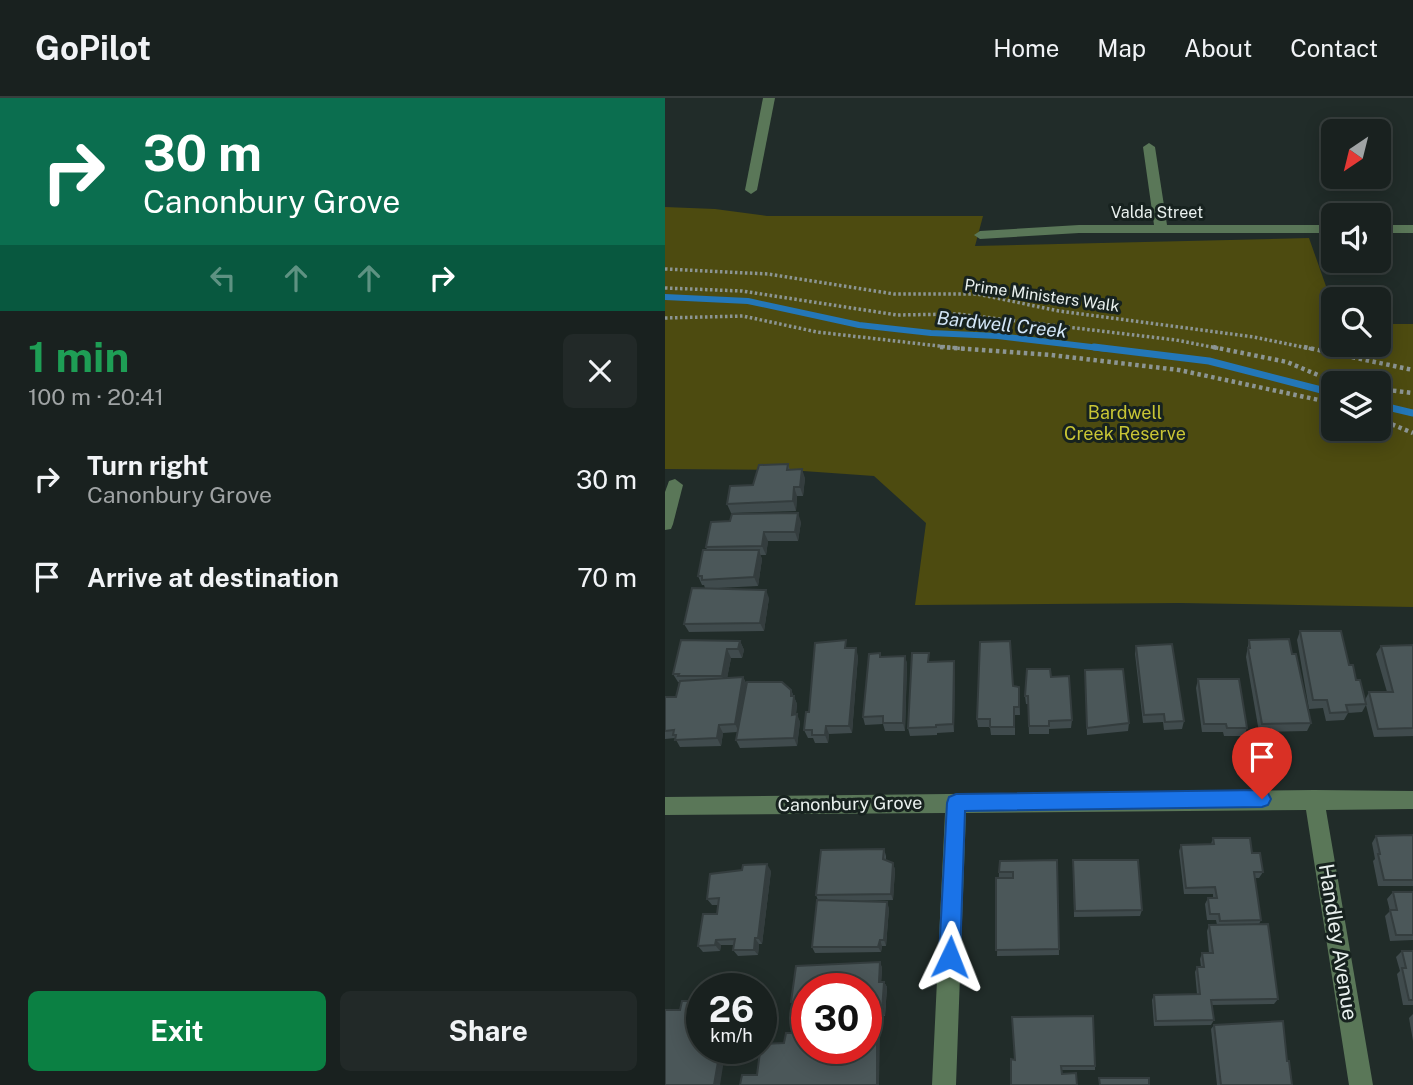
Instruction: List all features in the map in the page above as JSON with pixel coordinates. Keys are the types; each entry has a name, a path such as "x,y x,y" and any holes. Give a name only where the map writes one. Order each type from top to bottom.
{"street":[{"path":"751,190 769,98"},
{"path":"1149,147 1161,229"},
{"name":"Valda Street","path":"980,235 1079,229 1321,229"},
{"path":"1391,229 1413,229"},
{"path":"665,524 675,485"},
{"name":"Handley Avenue","path":"1314,799 1361,1085"},
{"name":"Canonbury Grove","path":"665,806 1413,800"},
{"path":"944,1085 956,803"}],"path":[{"name":"Prime Ministers Walk","path":"665,269 768,274 894,294 977,294 1059,311 1254,337 1413,370"},
{"path":"665,288 743,291 897,315 958,314 1176,340 1287,362 1321,376"},
{"path":"665,318 743,316 817,332 1179,370 1321,400"},
{"path":"1391,390 1413,393"},
{"path":"1391,424 1413,433"}],"green space":[{"name":"Bardwell Creek Reserve","path":"665,207 715,209 767,216 983,216 975,246 1309,238 1326,287 1321,287 1321,357 1391,357 1391,324 1413,324 1413,607 1180,603 915,605 926,523 874,476 789,470 665,469"}],"building":[{"path":"788,464 787,470 802,469 800,487 794,487 793,501 727,504 730,486 753,485 759,465"},
{"path":"798,513 795,532 764,532 762,546 706,547 711,522 730,521 732,514"},
{"path":"703,550 759,550 754,577 702,580 702,576 698,576"},
{"path":"692,588 766,590 760,623 684,624"},
{"path":"1300,631 1341,631 1349,665 1353,665 1356,680 1360,680 1366,704 1346,705 1348,712 1330,713 1327,700 1313,700"},
{"path":"1289,639 1292,654 1296,654 1311,723 1262,724 1248,648 1249,640"},
{"path":"681,640 740,641 738,649 727,649 722,676 678,676 679,674 673,674"},
{"path":"846,640 845,648 856,648 849,726 826,726 825,735 812,735 812,730 804,730 806,712 809,712 815,643"},
{"path":"1010,641 1013,686 1019,687 1019,707 1014,707 1014,727 990,727 990,719 977,719 980,642"},
{"path":"1172,644 1184,721 1165,722 1164,714 1144,715 1136,646"},
{"path":"1413,645 1413,728 1378,729 1369,692 1393,692 1381,646"},
{"path":"880,653 880,657 905,656 903,723 883,723 883,716 863,717 869,654"},
{"path":"912,653 929,653 928,662 954,661 953,724 908,728"},
{"path":"1027,669 1050,669 1051,677 1069,676 1072,720 1049,721 1049,726 1029,726 1028,696 1025,696"},
{"path":"1123,669 1129,723 1087,728 1085,670"},
{"path":"743,677 735,724 719,725 717,738 675,740 674,730 665,731 665,697 676,697 680,681"},
{"path":"1198,679 1239,679 1247,728 1204,724"},
{"path":"747,682 782,682 791,690 791,696 794,696 792,715 797,714 794,738 736,740"},
{"path":"1413,835 1413,880 1384,880 1376,836"},
{"path":"1213,838 1250,838 1252,853 1260,853 1263,872 1254,872 1261,920 1220,921 1219,914 1210,914 1208,898 1217,898 1215,887 1186,888 1181,845 1214,844"},
{"path":"884,849 883,859 893,863 891,894 816,895 821,850"},
{"path":"1057,860 1059,949 996,950 996,878 1013,878 1013,872 999,872 1000,861"},
{"path":"1073,860 1138,860 1142,910 1075,911"},
{"path":"767,864 758,938 755,938 754,950 733,950 735,939 716,940 715,945 698,946 703,914 717,914 719,898 707,899 710,874 742,870 743,865"},
{"path":"1393,892 1413,892 1413,935 1396,935 1390,910 1397,910"},
{"path":"817,900 887,902 884,940 880,940 878,947 812,947"},
{"path":"1268,924 1278,999 1211,1000 1214,1020 1156,1021 1154,995 1200,994 1197,967 1204,967 1202,953 1213,953 1209,925"},
{"path":"1402,951 1413,951 1413,1000 1409,1000 1402,968 1406,968"},
{"path":"880,962 879,973 795,973 796,966"},
{"path":"682,1001 686,1001 686,1064 718,1064 714,1085 665,1085 665,1010 680,1010"},
{"path":"1093,1016 1095,1066 1061,1066 1062,1074 1076,1073 1077,1085 1011,1085 1011,1059 1015,1060 1012,1017"},
{"path":"1283,1021 1292,1085 1221,1085 1214,1025"},
{"path":"786,1033 791,1033 791,1064 877,1064 877,1085 740,1085 742,1075 757,1075 758,1064 777,1064 777,1043 784,1043"},
{"path":"1099,1078 1149,1078 1149,1085 1100,1085"}],"waterway":[{"name":"Bardwell Creek","path":"665,297 748,301 859,325 931,333 998,336 1108,349"},
{"name":"Bardwell Creek","path":"1094,347 1209,361 1321,390"},
{"name":"Bardwell Creek","path":"1391,408 1413,413"}],"route":[{"path":"950,957 956,803 1262,799"}]}
